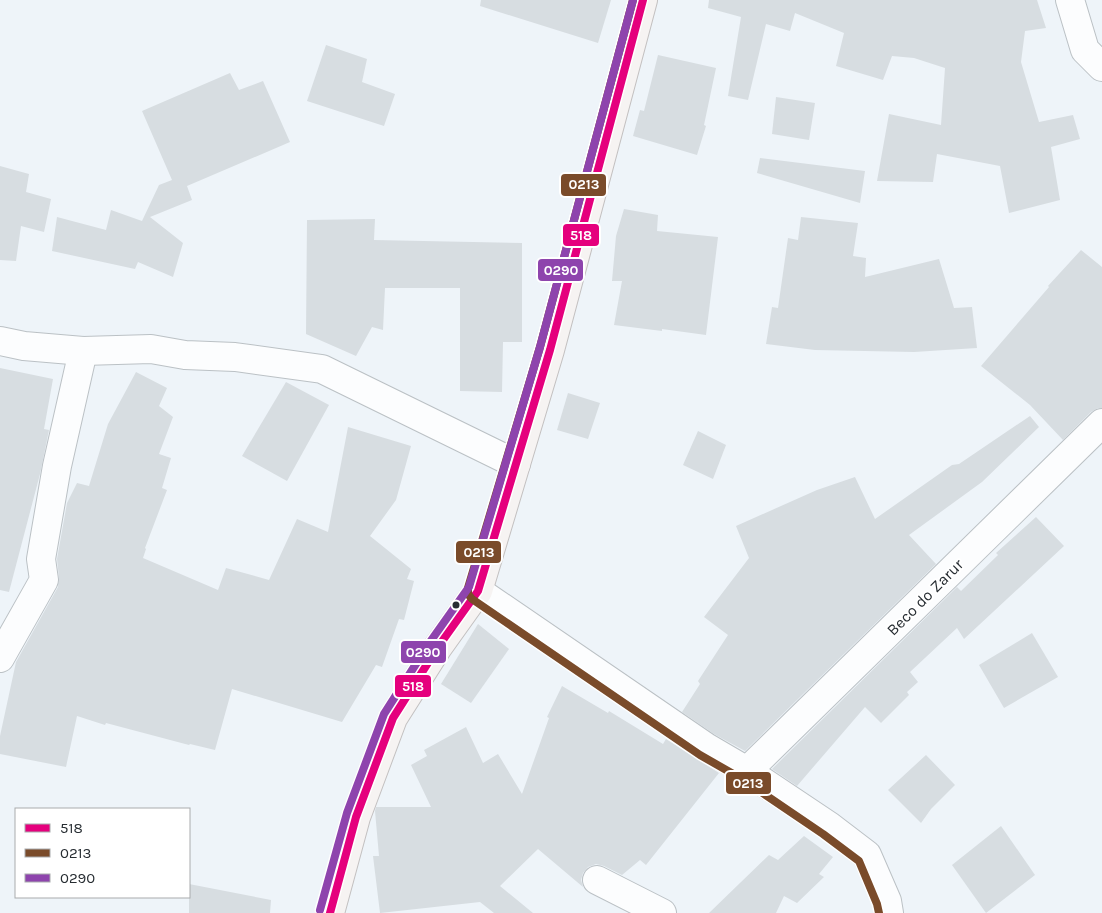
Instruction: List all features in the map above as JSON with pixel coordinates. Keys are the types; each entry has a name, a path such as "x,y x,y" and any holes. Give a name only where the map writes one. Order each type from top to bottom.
{"main road":[{"path":"329,912 356,816 393,718 438,647 478,591 550,350 643,0"}],"street":[{"path":"1070,0 1085,50 1102,68"},
{"path":"0,341 24,346 83,351 152,348 185,355 235,357 322,369 516,464"},
{"path":"0,658 44,580 41,559 55,475 83,351"},
{"name":"Beco do Zarur","path":"747,772 1102,423"},
{"path":"478,591 706,747 829,826 867,855 887,901 889,913"},
{"path":"597,880 662,913"}],"building":[{"path":"481,0 611,0 598,43 480,6"},
{"path":"709,0 1037,0 1046,28 1025,31 1021,62 1039,122 1073,115 1080,139 1051,147 1060,200 1009,213 1000,166 937,154 933,182 877,181 889,114 941,125 945,68 914,58 892,56 883,80 836,66 844,33 795,13 790,31 766,24 748,100 728,96 741,17 708,8"},
{"path":"326,45 367,59 362,82 395,94 384,126 307,101"},
{"path":"658,55 716,68 704,125 706,126 697,155 633,136 640,110 644,111"},
{"path":"230,73 239,90 263,81 290,142 187,186 192,200 150,217 183,243 173,277 138,262 135,269 52,251 57,217 106,230 111,210 142,221 159,185 172,180 142,111"},
{"path":"776,97 815,103 809,140 772,134"},
{"path":"760,158 865,171 860,203 757,173"},
{"path":"0,166 29,174 26,192 51,199 44,232 21,226 16,261 0,260"},
{"path":"624,209 658,215 657,231 718,237 706,335 614,325 622,281 612,281 616,236"},
{"path":"801,217 858,223 853,256 866,258 865,277 939,259 954,308 972,307 977,348 914,352 815,350 766,344 772,307 778,308 788,238 798,240"},
{"path":"375,219 374,240 522,243 522,342 503,342 502,392 460,391 460,288 385,288 383,330 372,327 356,356 306,334 307,220"},
{"path":"1081,250 1102,267 1102,408 1091,412 1063,440 1030,405 981,366"},
{"path":"0,368 53,379 44,429 49,430 40,474 9,592 0,590"},
{"path":"136,372 167,388 159,406 173,417 159,454 171,458 162,488 167,490 143,558 218,590 226,568 269,580 297,519 328,532 348,427 411,446 396,500 370,536 411,569 407,579 414,581 404,620 399,619 382,667 376,665 342,722 232,689 215,750 106,723 105,725 77,716 66,767 0,754 0,736 16,662 58,587 57,559 67,503 77,483 89,486 108,424"},
{"path":"286,382 329,405 287,481 242,456"},
{"path":"568,393 600,403 588,439 557,430"},
{"path":"1030,416 1039,427 982,482 909,535 936,564 745,751 714,734 682,712 700,684 698,681 728,635 704,617 749,558 736,526 817,490 855,477 875,519 952,465 959,464"},
{"path":"698,431 726,445 713,479 683,465"},
{"path":"1036,517 1064,546 964,639 957,628 910,672 918,682 907,692 909,695 881,723 865,707 797,786 772,769 957,587 961,591 998,555 996,553"},
{"path":"478,624 509,649 471,703 441,684"},
{"path":"1032,633 1058,677 1004,708 979,665"},
{"path":"562,686 608,713 609,711 663,744 666,739 719,773 646,865 640,860 622,875 596,864 588,867 583,873 581,880 583,887 538,849 500,886 533,913 494,913 480,902 380,913 373,856 379,856 376,807 431,807 411,765 427,756 424,750 466,727 483,763 498,754 522,794 549,718 547,717"},
{"path":"926,755 955,785 931,809 921,823 888,790"},
{"path":"1001,826 1035,875 986,913 952,865"},
{"path":"804,836 833,857 819,874 824,877 797,903 784,896 776,913 709,913 769,855 778,860"},
{"path":"190,884 271,900 270,913 189,913"}],"transit line":[{"name":"0213","path":"633,0 540,347 468,588 468,594 472,599 700,755 742,779 859,861 879,913"},
{"name":"0290","path":"320,910 347,813 384,714 430,642 469,587 540,347 633,0"},
{"name":"518","path":"330,913 356,817 393,718 438,647 478,591 550,350 643,0"}]}
